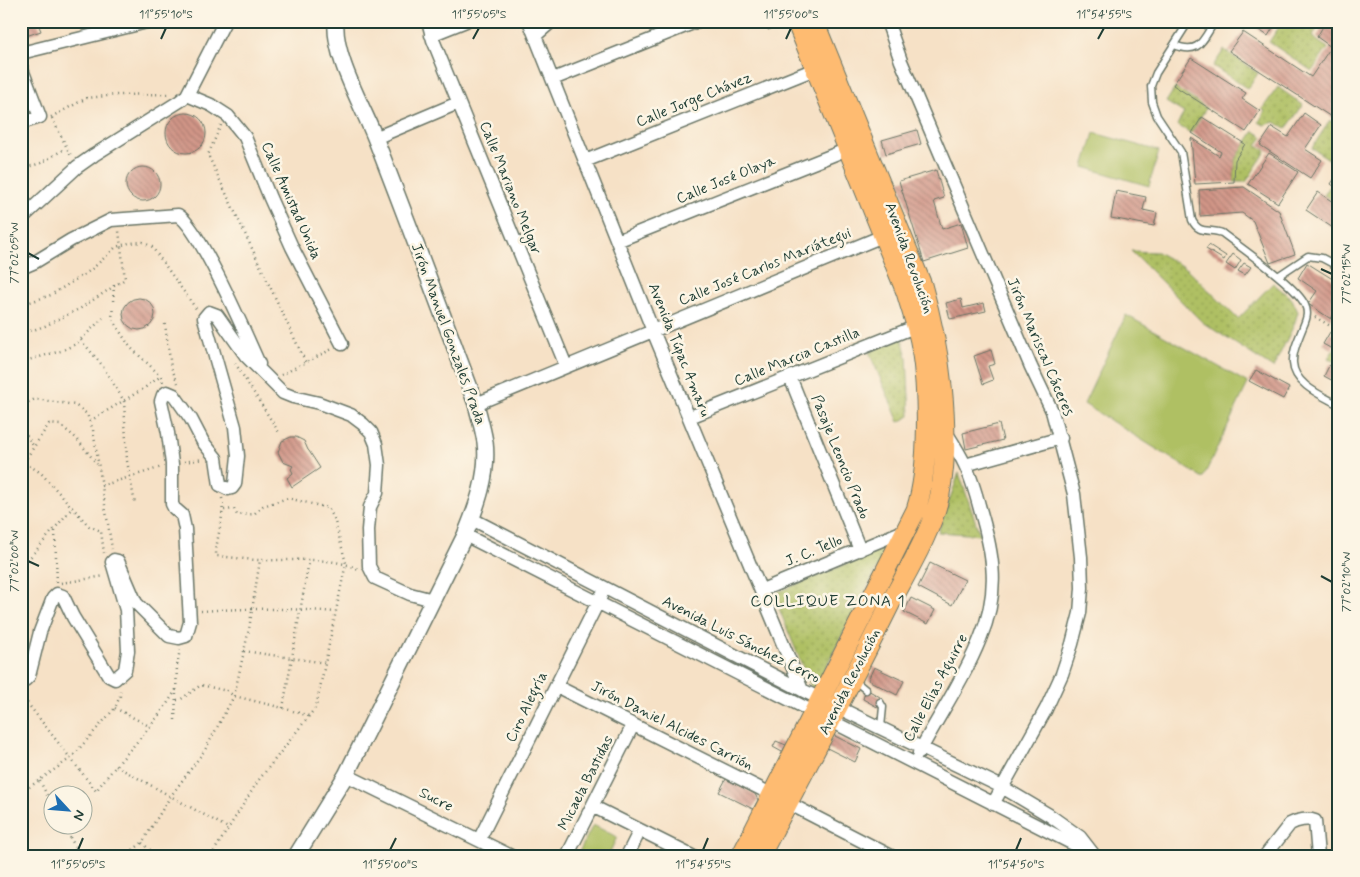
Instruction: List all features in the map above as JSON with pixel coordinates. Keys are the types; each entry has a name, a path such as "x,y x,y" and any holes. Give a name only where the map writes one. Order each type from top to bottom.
{"main road":[{"name":"Avenida Revolución","path":"760,856 817,706 906,530 921,496 925,453 924,378 917,326 906,292 796,21"},
{"name":"Avenida Revolución","path":"741,856 781,799 834,714 860,684 933,516 940,496 942,474 944,428 942,390 932,320 922,285 900,228 814,21"}],"street":[{"path":"21,219 94,155 187,95 225,21"},
{"name":"Jirón Manuel Gonzales Prada","path":"296,856 346,774 465,536 481,487 486,458 485,442 476,404 375,138 342,59 336,21"},
{"name":"Calle Mariano Melgar","path":"428,21 458,103 566,366"},
{"path":"432,35 466,21"},
{"name":"Avenida Túpac Amaru","path":"529,21 653,330 802,690"},
{"path":"536,35 552,21"},
{"path":"552,79 698,21"},
{"name":"Jirón Mariscal Cáceres","path":"887,21 904,70 1052,411 1061,438 1074,494 1079,526 1082,580 1080,613 1072,644 1054,692 1034,732 993,804"},
{"path":"21,53 155,23"},
{"path":"21,67 45,117 21,123"},
{"name":"Calle Jorge Chávez","path":"585,161 815,69"},
{"name":"Calle Amistad Unida","path":"187,95 211,105 228,116 245,137 292,246 342,344"},
{"path":"375,138 458,103"},
{"name":"Calle José Olaya","path":"618,241 848,149"},
{"path":"21,268 111,220 173,214 183,217 206,253 267,377"},
{"name":"Calle José Carlos Mariátegui","path":"476,404 900,228"},
{"path":"109,559 118,561 136,603 169,636 179,638 186,636 190,622 190,612 185,529 182,515 172,504 172,464 168,433 160,401 167,392 174,395 191,419 203,442 216,458 220,485 228,489 232,488 235,484 238,456 235,427 204,318 209,312 216,315 246,356 283,393 319,403 351,415 371,432 376,444 379,465 377,493 368,517 369,566 375,578 410,594 433,600"},
{"name":"Calle Marcia Castilla","path":"690,417 917,326"},
{"name":"Pasaje Leoncio Prado","path":"790,377 860,550"},
{"name":"Calle Elías Aguirre","path":"914,763 970,662 981,638 988,616 993,589 994,569 991,548 978,500 965,465 944,428"},
{"path":"965,465 1061,438"},
{"name":"Avenida Luis Sánchez Cerro","path":"472,519 802,690 817,706"},
{"name":"J. C. Tello","path":"762,590 906,530"},
{"name":"Avenida Luis Sánchez Cerro","path":"465,536 597,603 834,714 914,763 1094,855"},
{"path":"21,679 25,680 29,676 40,632 57,594 63,596 73,617 110,676 115,679 122,675 125,670 128,652 126,610 112,562 109,559"},
{"name":"Ciro Alegría","path":"479,840 604,588"},
{"name":"Jirón Daniel Alcides Carrión","path":"556,686 891,856"},
{"name":"Avenida Luis Sánchez Cerro","path":"834,714 881,727 1002,787 1057,820 1080,838 1094,855"},
{"name":"Micaela Bastidas","path":"567,856 633,725"},
{"name":"Sucre","path":"346,774 511,856"},
{"path":"592,806 692,856"},
{"path":"1265,856 1294,822 1310,819 1315,822 1318,856"},
{"path":"627,856 640,830"}],"lane":[{"path":"1189,21 1156,73 1151,86 1152,102 1158,116 1181,152 1192,220 1195,227 1222,233 1278,276 1305,303 1308,312 1296,346 1293,364 1296,373 1303,383 1339,405"},
{"path":"1174,45 1185,50 1200,45 1215,21"},
{"path":"1278,276 1308,256 1322,258 1339,267"},
{"path":"880,702 883,707 881,727"}],"path":[{"path":"155,23 164,30 195,21"},
{"path":"77,168 45,117 88,98 117,95 187,95"},
{"path":"228,116 223,122 208,155 306,363"},
{"path":"21,169 41,163 66,148"},
{"path":"21,334 45,326 74,311 125,279 117,219"},
{"path":"21,305 50,295 91,270 116,246 143,242 152,247 193,306 204,318"},
{"path":"114,285 112,319 130,347 161,376 167,392"},
{"path":"1308,312 1339,332"},
{"path":"21,362 61,351 76,344 102,318"},
{"path":"81,340 102,365 124,401 127,461 135,504"},
{"path":"267,377 306,363 342,344"},
{"path":"231,358 280,434"},
{"path":"90,421 161,376"},
{"path":"21,409 35,399 74,405 87,414 93,430 109,559"},
{"path":"98,465 76,438 60,425 48,424 23,461 41,473 74,507 89,526 101,531 109,559"},
{"path":"21,427 34,447"},
{"path":"101,486 172,464 216,458"},
{"path":"220,485 224,510 216,543 216,556 260,560 346,563 375,578"},
{"path":"210,856 258,781 316,707 346,563 334,518 328,508 288,498 263,506 254,514 237,515 234,509 224,510"},
{"path":"21,568 74,507"},
{"path":"55,530 57,584 116,576"},
{"path":"125,856 142,843 170,797 206,750 234,696 253,608 260,560"},
{"path":"283,708 309,561"},
{"path":"190,612 253,608 336,612"},
{"path":"175,720 178,666 182,637"},
{"path":"244,651 326,663"},
{"path":"21,793 71,758 115,708 120,696 122,675"},
{"path":"177,700 180,700 201,685 309,716"},
{"path":"21,695 96,791 151,727 177,688"},
{"path":"115,708 151,727"},
{"path":"116,766 228,828"},
{"path":"40,780 42,784"},
{"path":"68,834 80,856"},
{"path":"142,843 157,856"}],"green space":[{"path":"1283,21 1322,21 1312,37 1328,48 1312,71 1269,42"},
{"path":"1224,50 1258,73 1248,89 1213,66"},
{"path":"1278,87 1303,105 1286,129 1275,122 1264,125 1259,122 1265,111 1262,109"},
{"path":"1175,88 1206,108 1191,133 1177,125 1184,113 1166,102"},
{"path":"1330,120 1339,126 1339,156 1335,163 1312,148"},
{"path":"1254,131 1263,137 1257,145 1266,151 1246,182 1234,182 1235,160"},
{"path":"1094,133 1159,151 1149,186 1084,167"},
{"path":"1330,186 1339,192 1339,204 1324,195"},
{"path":"1131,251 1157,252 1187,269 1238,319 1273,283 1292,299 1298,312 1294,325 1273,368 1202,322"},
{"path":"1126,315 1248,383 1203,478 1084,404"},
{"path":"902,338 907,357 910,416 899,422 869,352"},
{"path":"1339,342 1339,365 1328,358"},
{"path":"959,473 980,535 938,532"},
{"path":"888,547 813,692 773,594"},
{"path":"593,825 617,837 608,856 577,856"}],"building":[{"path":"21,21 37,21 41,31 26,36"},
{"path":"765,21 783,21 784,24 768,30"},
{"path":"1246,21 1277,21 1268,36"},
{"path":"1326,21 1339,28 1339,122 1229,51 1243,32 1311,77 1331,47 1317,37"},
{"path":"1191,58 1246,93 1242,99 1260,111 1246,132 1173,85"},
{"path":"186,113 200,119 206,133 200,147 186,153 172,147 166,133 172,119"},
{"path":"1304,113 1321,125 1305,149 1322,160 1310,178 1260,145 1272,127 1288,137"},
{"path":"1202,117 1245,144 1235,160 1234,182 1195,184 1191,138 1219,156 1221,152 1192,133"},
{"path":"917,130 921,144 886,154 882,140"},
{"path":"1269,153 1298,172 1278,203 1248,184"},
{"path":"143,167 150,168 155,172 159,177 159,191 155,196 150,200 143,201 136,200 131,196 127,191 126,184 127,177 131,172 136,168"},
{"path":"936,170 944,198 934,201 942,229 961,223 968,248 924,262 899,181"},
{"path":"1339,172 1339,190 1331,184"},
{"path":"1244,187 1279,211 1295,254 1270,263 1253,221 1242,213 1200,216 1199,190"},
{"path":"1116,191 1146,197 1143,210 1157,213 1154,226 1111,218"},
{"path":"1318,192 1339,206 1339,232 1306,210"},
{"path":"1209,245 1226,256 1224,260 1206,249"},
{"path":"1233,254 1241,260 1235,270 1226,264"},
{"path":"1244,263 1251,267 1245,275 1238,271"},
{"path":"1307,263 1339,283 1339,306 1331,319 1308,304 1317,291 1298,278"},
{"path":"139,298 145,299 150,303 154,308 154,320 150,325 145,329 139,330 133,329 128,325 124,320 123,314 124,308 128,303 133,299"},
{"path":"961,299 963,308 984,303 986,311 950,319 946,303"},
{"path":"1330,332 1339,337 1332,349 1323,344"},
{"path":"991,350 995,364 988,366 993,380 983,384 974,356"},
{"path":"1330,364 1339,368 1339,384 1324,376"},
{"path":"1256,370 1289,388 1283,399 1249,381"},
{"path":"999,424 1003,440 966,449 963,433"},
{"path":"291,437 304,441 320,468 292,487 287,478 293,473 291,469 293,466 283,462 278,452 282,441"},
{"path":"930,563 965,580 952,605 918,587"},
{"path":"911,598 935,610 928,624 904,612"},
{"path":"874,667 904,681 897,695 868,680"},
{"path":"866,689 880,697 879,708 863,699"},
{"path":"833,735 861,749 855,762 827,748"},
{"path":"776,741 786,745 782,752 773,747"},
{"path":"726,779 755,794 758,800 753,809 719,792"}],"district":[{"name":"COLLIQUE ZONA 1","path":"828,601"}]}
